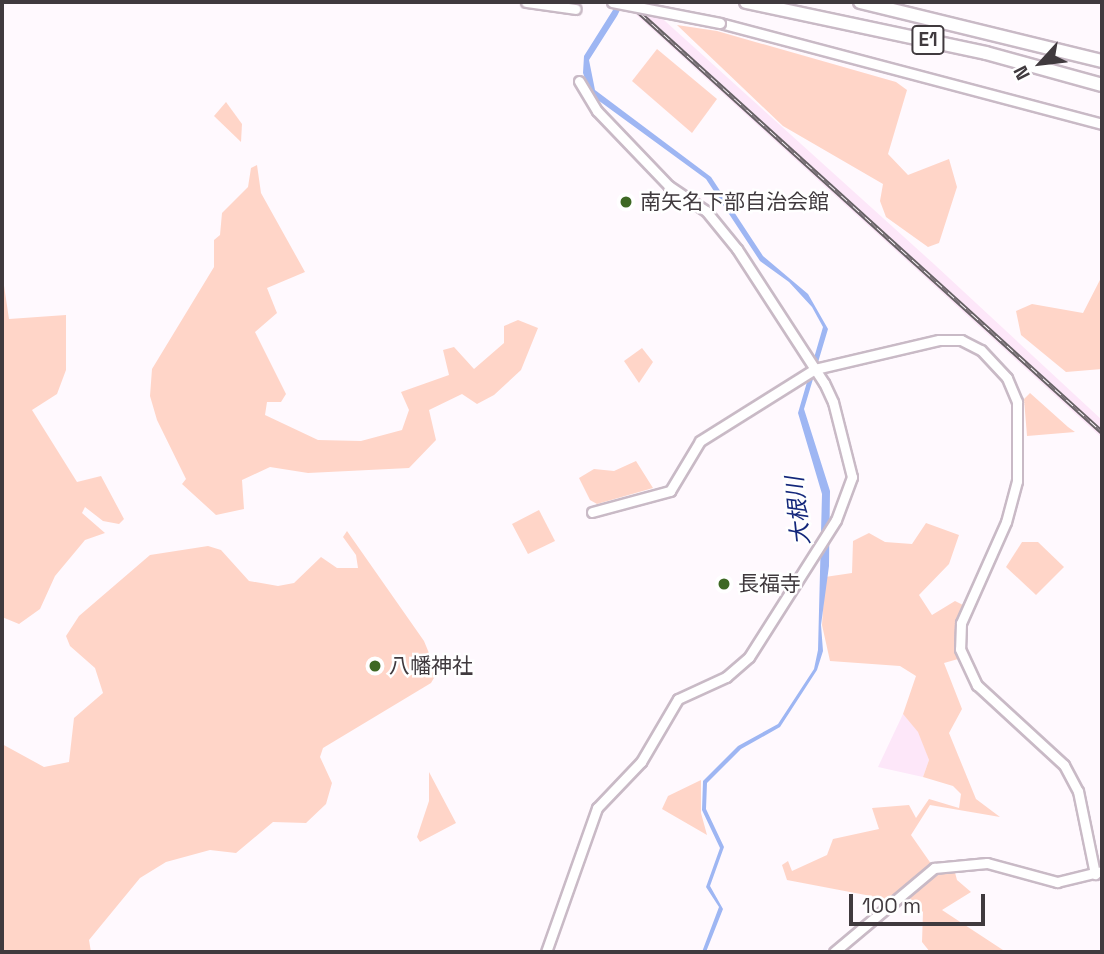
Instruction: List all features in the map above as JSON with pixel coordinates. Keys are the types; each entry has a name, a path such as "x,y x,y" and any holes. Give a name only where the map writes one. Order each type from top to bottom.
{"highway":[{"name":"E1","path":"749,2 986,53 1102,85"},
{"name":"E1","path":"860,2 1102,61"}],"street":[{"path":"526,2 576,9"},
{"path":"612,2 720,23 1102,124"},
{"path":"546,952 597,808 641,762 678,699 743,664 833,524 846,501 852,477 833,402 815,369 714,220 660,177 597,111 579,81"},
{"path":"592,512 670,491 700,441 815,369 951,339 981,350 1007,378 1018,413 1017,481 1006,522 961,623 960,649 977,685 1064,765 1078,791 1099,873 1056,882 987,863 934,868 891,900 834,952"}],"shaded area":[{"path":"622,2 644,2 935,265 1102,420 1102,438"},
{"path":"677,25 717,31 896,82 907,90 888,154 908,175 949,159 957,187 939,243 928,247 886,217 880,201 883,184 783,126"},
{"path":"657,49 717,99 692,133 632,81"},
{"path":"226,102 242,124 241,142 214,116"},
{"path":"257,165 261,193 305,272 267,288 277,313 255,332 286,394 281,402 267,402 265,415 318,440 361,441 402,430 409,410 401,392 449,375 443,350 454,347 474,369 504,343 504,326 518,320 538,328 521,370 494,395 477,404 462,394 429,410 436,440 409,468 308,473 270,467 242,480 244,509 216,515 182,484 186,479 157,420 150,396 152,369 214,267 214,240 220,235 222,213 248,187 251,168"},
{"path":"2,272 9,319 66,315 66,370 57,394 32,410 77,482 101,476 124,519 119,524 103,521 85,507 82,513 105,533 85,540 55,576 40,609 19,624 2,617"},
{"path":"1102,276 1102,369 1066,372 1021,335 1016,311 1032,304 1083,313"},
{"path":"642,348 653,362 639,383 624,361"},
{"path":"1030,393 1075,432 1027,436 1024,399"},
{"path":"636,461 653,488 597,504 590,500 579,478 594,469 614,471"},
{"path":"539,510 555,541 528,554 512,524"},
{"path":"926,523 959,535 949,564 919,595 932,615 955,601 963,605 956,630 958,659 944,663 962,709 949,733 976,799 1000,817 930,805 911,835 934,868 953,865 957,880 971,892 942,910 1006,952 930,952 922,942 923,912 903,891 892,900 787,880 782,865 788,861 792,871 827,855 833,839 879,829 872,808 909,805 916,818 929,799 959,808 961,794 953,786 923,777 929,760 918,732 903,714 916,676 900,666 830,661 822,625 825,577 852,573 853,541 869,533 885,542 912,544"},
{"path":"347,531 424,641 431,658 439,660 441,666 431,683 323,748 320,757 332,783 326,804 306,823 273,822 236,853 210,850 166,862 140,878 89,940 91,952 2,952 2,744 44,767 69,762 74,718 103,693 95,668 70,646 66,636 79,616 150,555 208,546 221,550 249,581 278,586 294,583 321,557 337,568 358,568 356,555 343,537"},
{"path":"1022,542 1038,542 1064,567 1036,595 1006,567"},
{"path":"903,714 919,732 929,760 923,777 878,767"},
{"path":"429,772 456,823 420,842 417,837 429,801"},
{"path":"701,780 701,813 707,835 662,809 668,796"}],"water":[{"path":"618,2 624,2 589,60 595,90 711,177 763,256 808,294 828,329 804,409 830,491 829,566 821,625 823,651 817,670 780,727 741,749 707,783 706,809 724,847 710,886 723,909 706,952 702,952 719,907 706,887 720,848 702,810 703,781 738,746 778,724 814,669 818,650 822,494 798,413 823,327 812,307 789,282 760,261 706,179 591,95 583,73 584,56"}],"railway":[{"path":"628,2 1102,432"}],"place":[{"name":"南矢名下部自治会館","path":"626,202"},
{"name":"長福寺","path":"724,584"},
{"name":"八幡神社","path":"375,666"}],"water label":[{"name":"大根川","path":"798,511"}]}
